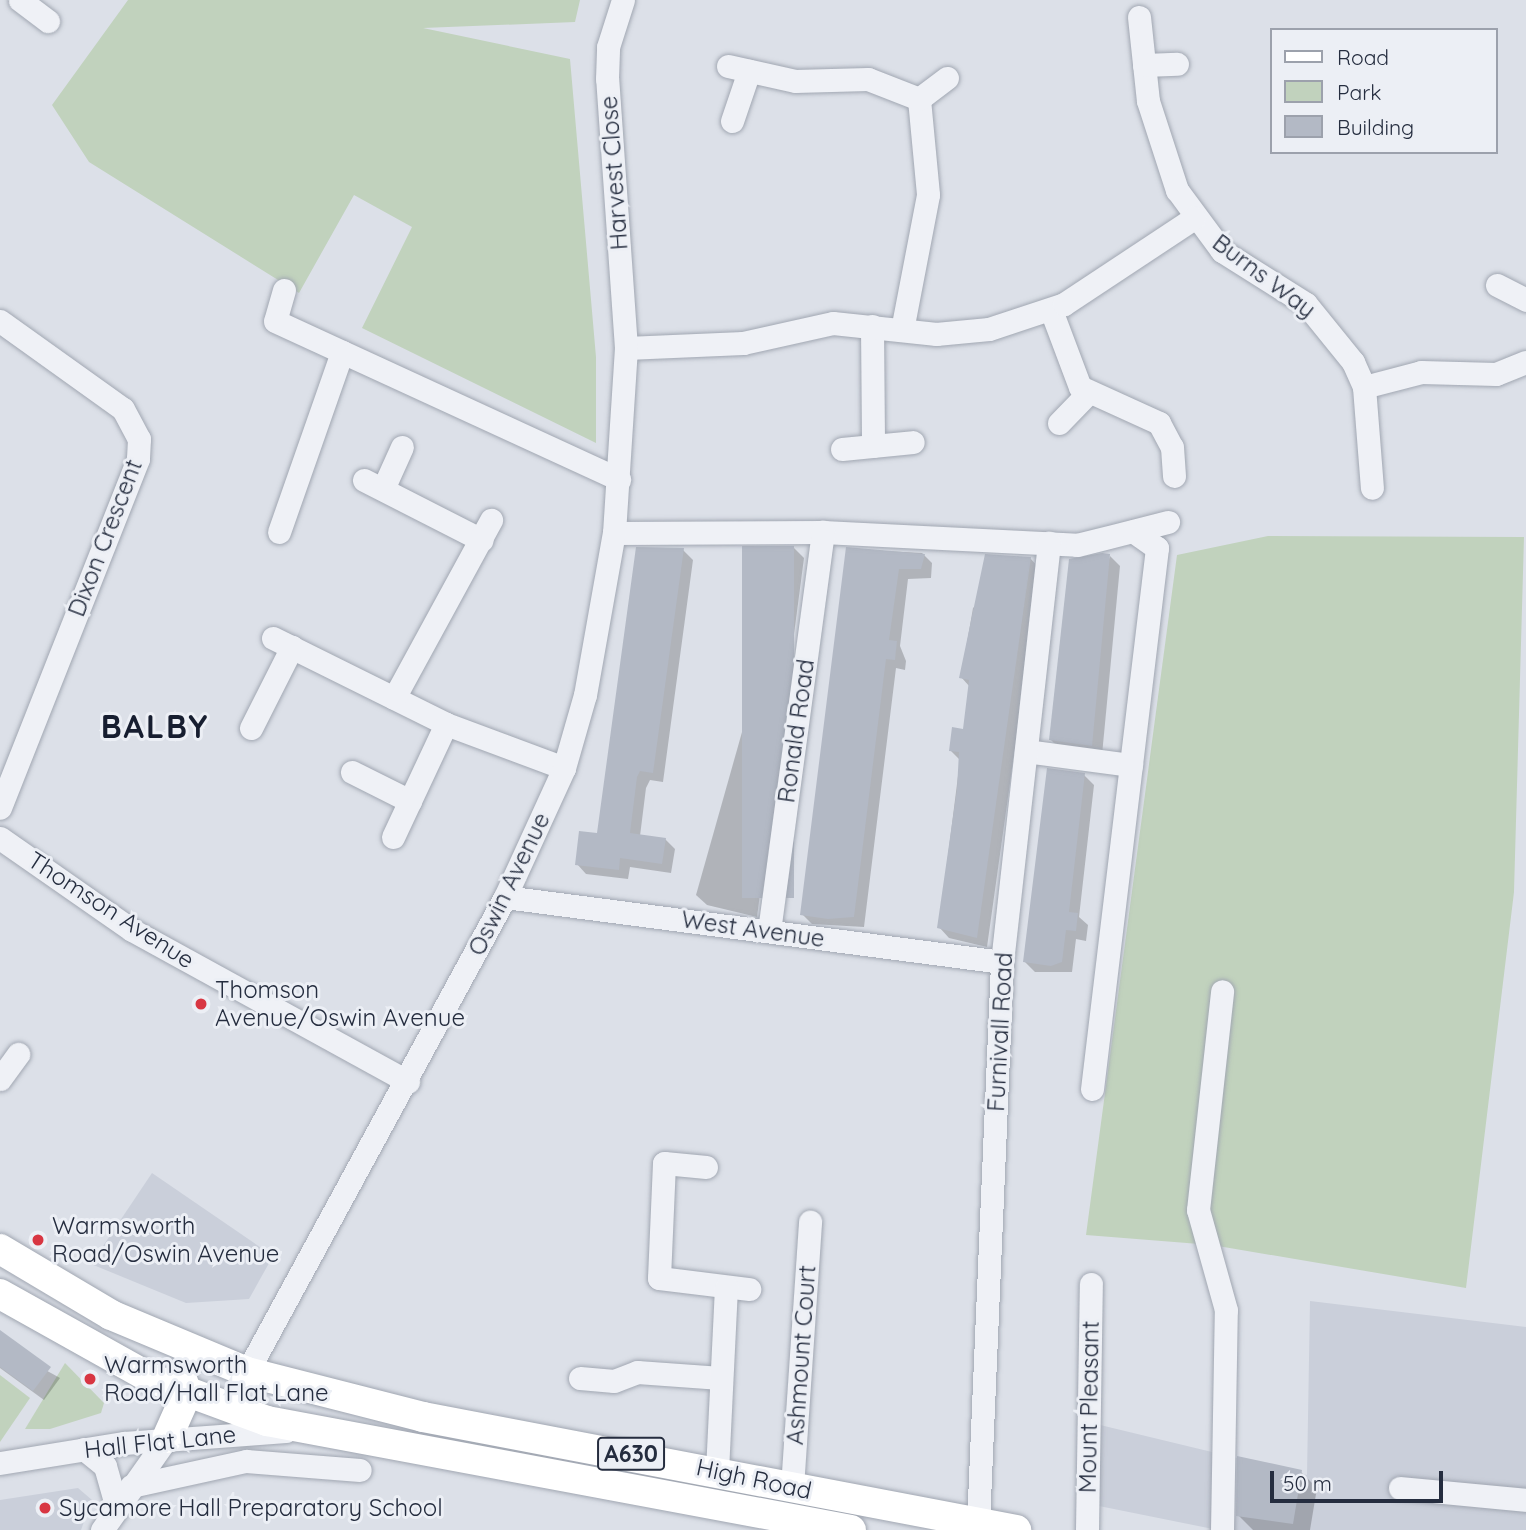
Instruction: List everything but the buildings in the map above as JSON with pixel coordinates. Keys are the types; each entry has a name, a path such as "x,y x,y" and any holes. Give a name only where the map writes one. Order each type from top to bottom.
{"main road":[{"name":"A630","path":"0,1250 64,1292 247,1372 251,1386 271,1403 434,1442 468,1457"},
{"path":"0,1276 34,1274"},
{"path":"64,1292 91,1319 168,1362 187,1393 167,1438"},
{"name":"A630","path":"0,1294 85,1346 187,1393 267,1421 468,1457"},
{"name":"High Road","path":"247,1372 424,1417 1016,1530"},
{"name":"High Road","path":"468,1457 851,1530"}],"street":[{"path":"20,0 48,21"},
{"name":"Harvest Close","path":"623,0 608,47 607,79 626,348"},
{"name":"Burns Way","path":"1139,17 1144,65 1167,165 1194,218 1222,251 1306,304 1341,344 1364,387 1372,488"},
{"path":"1144,65 1177,64"},
{"path":"732,121 738,69 796,81 868,79 919,99"},
{"path":"919,99 947,78"},
{"path":"902,330 928,195 919,99"},
{"path":"626,348 743,342 833,323 961,333 1051,310 1194,218"},
{"path":"1497,285 1526,300"},
{"path":"284,290 275,321 619,479"},
{"path":"1051,310 1086,395 1159,423 1172,447 1174,476"},
{"name":"Dixon Crescent","path":"0,321 123,409 139,439 138,458 0,808"},
{"path":"872,326 873,446"},
{"name":"Oswin Avenue","path":"247,1372 408,1082 505,897 564,768 599,628 614,533 626,348"},
{"path":"279,532 342,352"},
{"path":"1364,387 1421,372 1496,373 1525,364"},
{"path":"1059,423 1086,395"},
{"path":"842,449 913,442"},
{"path":"394,698 487,530 374,485 402,447"},
{"path":"614,533 823,532 1077,545 1168,522"},
{"path":"1092,1089 1157,548 1133,531"},
{"name":"Ronald Road","path":"769,931 823,532"},
{"name":"Furnivall Road","path":"978,1524 1002,962 1049,543"},
{"path":"251,728 283,643 446,724 564,768"},
{"path":"393,837 446,724"},
{"path":"1026,751 1131,765"},
{"path":"352,772 410,801"},
{"name":"Thomson Avenue","path":"0,838 132,930 408,1082"},
{"name":"West Avenue","path":"505,897 1002,962"},
{"path":"1222,991 1198,1210 1226,1310 1222,1530"},
{"path":"0,1079 18,1054"},
{"path":"706,1167 664,1163 659,1278 749,1289"},
{"name":"Ashmount Court","path":"792,1487 810,1222"},
{"name":"Mount Pleasant","path":"1087,1530 1091,1284"},
{"path":"717,1471 726,1287"},
{"path":"580,1378 614,1381 637,1372 721,1378"},
{"name":"Hall Flat Lane","path":"0,1463 167,1438 321,1430"},
{"path":"102,1530 116,1505 167,1438"},
{"path":"85,1449 105,1466 116,1505"},
{"path":"131,1486 246,1461 360,1469"},
{"path":"1400,1488 1526,1500"}],"shaded area":[{"path":"152,1173 273,1256 249,1299 186,1303 91,1264"},
{"path":"1310,1301 1526,1327 1526,1530 1218,1530 1099,1506 1096,1424 1307,1475"},
{"name":"Sycamore Hall Preparatory School","path":"78,1488 92,1500 81,1530 0,1530 0,1500"}],"green space":[{"path":"128,0 580,0 575,22 423,28 570,59 596,357 596,443 362,328 412,227 354,195 299,293 89,162 52,105"},
{"path":"1268,536 1524,537 1514,892 1466,1288 1212,1245 1086,1235 1177,555"},
{"path":"65,1363 104,1403 101,1413 50,1429 25,1429"},
{"path":"0,1375 30,1398 0,1442"}],"place":[{"name":"Thomson Avenue/Oswin Avenue","path":"201,1004"},
{"name":"Warmsworth Road/Oswin Avenue","path":"38,1240"},
{"name":"Warmsworth Road/Hall Flat Lane","path":"90,1379"},
{"name":"Sycamore Hall Preparatory School","path":"45,1508"}],"district":[{"name":"BALBY","path":"155,726"}]}
